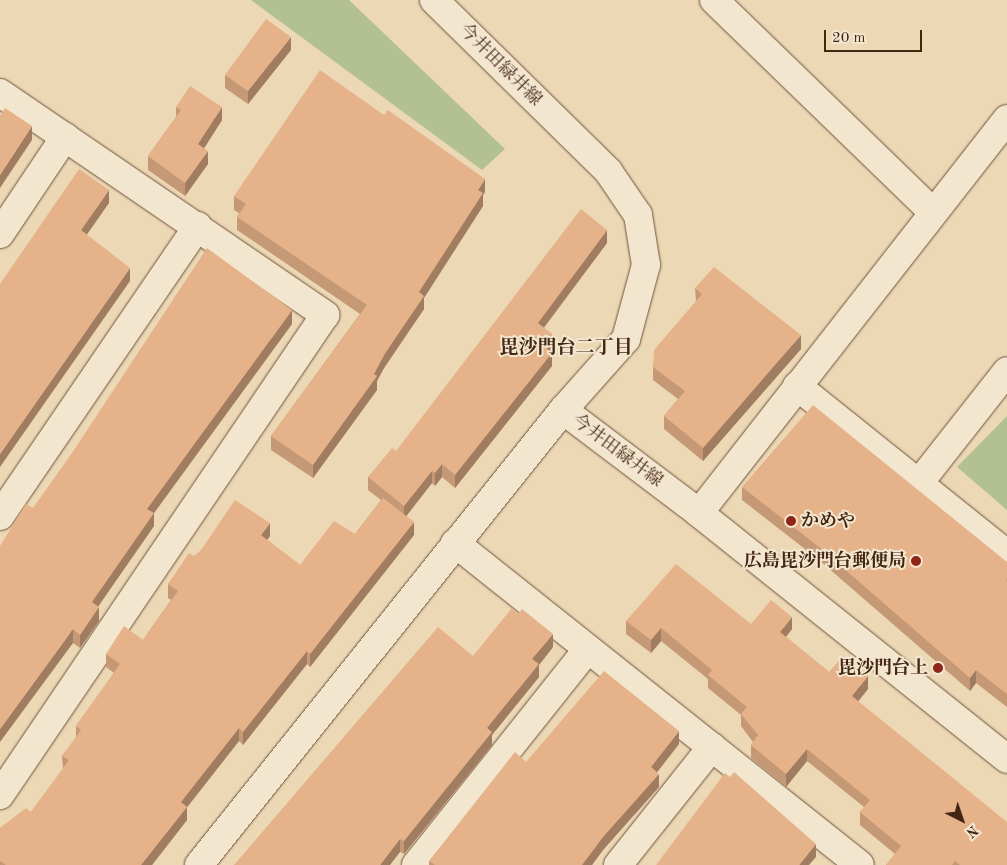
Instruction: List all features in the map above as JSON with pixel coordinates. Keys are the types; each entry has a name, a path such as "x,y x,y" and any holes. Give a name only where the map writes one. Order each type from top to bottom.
{"street":[{"name":"今井田緑井線","path":"434,0 608,171 638,216 646,265 626,339 563,410 699,513 1007,760"},
{"path":"714,0 933,212"},
{"path":"0,93 198,226 325,315 0,795"},
{"path":"699,513 1007,119"},
{"path":"0,234 65,138"},
{"path":"0,516 198,226"},
{"path":"919,483 1007,370"},
{"path":"797,386 1007,554"},
{"path":"199,865 563,410"},
{"path":"455,543 857,864"},
{"path":"416,865 588,649"},
{"path":"618,865 712,747"}],"green space":[{"path":"251,0 349,0 505,149 482,170"},
{"path":"1007,416 1007,510 957,467"}],"building":[{"path":"266,19 291,37 248,91 225,75"},
{"path":"320,70 384,115 388,110 485,179 478,190 483,193 419,292 424,296 384,355 374,374 377,376 313,465 271,436 367,305 237,217 246,204 234,196"},
{"path":"190,86 222,107 198,144 208,151 185,183 148,156 181,110 176,107"},
{"path":"5,108 32,126 0,175 0,116"},
{"path":"79,169 109,190 81,230 130,268 0,454 0,284"},
{"path":"581,209 607,230 538,323 556,337 547,349 552,353 455,475 442,464 435,473 432,471 404,506 368,477 392,448 396,451"},
{"path":"207,248 292,310 147,509 154,513 92,602 99,607 80,635 73,629 0,729 0,546 26,504 33,508 72,453"},
{"path":"714,267 801,335 703,448 664,416 685,391 653,367 654,350 702,294 695,288"},
{"path":"813,405 1007,562 1007,694 976,670 970,678 819,547 742,487"},
{"path":"383,498 414,522 310,654 307,651 243,732 239,728 181,802 187,807 141,865 6,865 0,861 0,828 26,808 31,812 69,760 62,756 81,730 76,726 120,664 106,654 124,626 143,640 178,591 168,584 189,553 194,556 201,550 235,500 270,523 261,535 300,565 334,521 355,534"},
{"path":"676,564 751,624 771,600 792,617 780,632 829,672 843,656 868,676 852,696 1007,822 1007,865 960,865 955,861 952,865 886,865 901,846 860,812 870,800 807,749 786,774 751,745 758,735 741,714 747,707 708,675 712,670 661,628 651,640 626,621"},
{"path":"512,608 518,614 522,609 553,634 532,659 539,664 487,728 492,732 404,841 400,839 380,865 234,865 438,627 473,656"},
{"path":"604,671 679,731 651,767 659,774 603,837 582,865 435,865 429,861 515,752 526,762"},
{"path":"734,772 816,844 799,865 656,865 725,773 730,777"}],"place":[{"name":"かめや","path":"791,521"},
{"name":"広島毘沙門台郵便局","path":"916,561"},
{"name":"毘沙門台上","path":"938,668"}],"district":[{"name":"毘沙門台二丁目","path":"566,349"}]}
